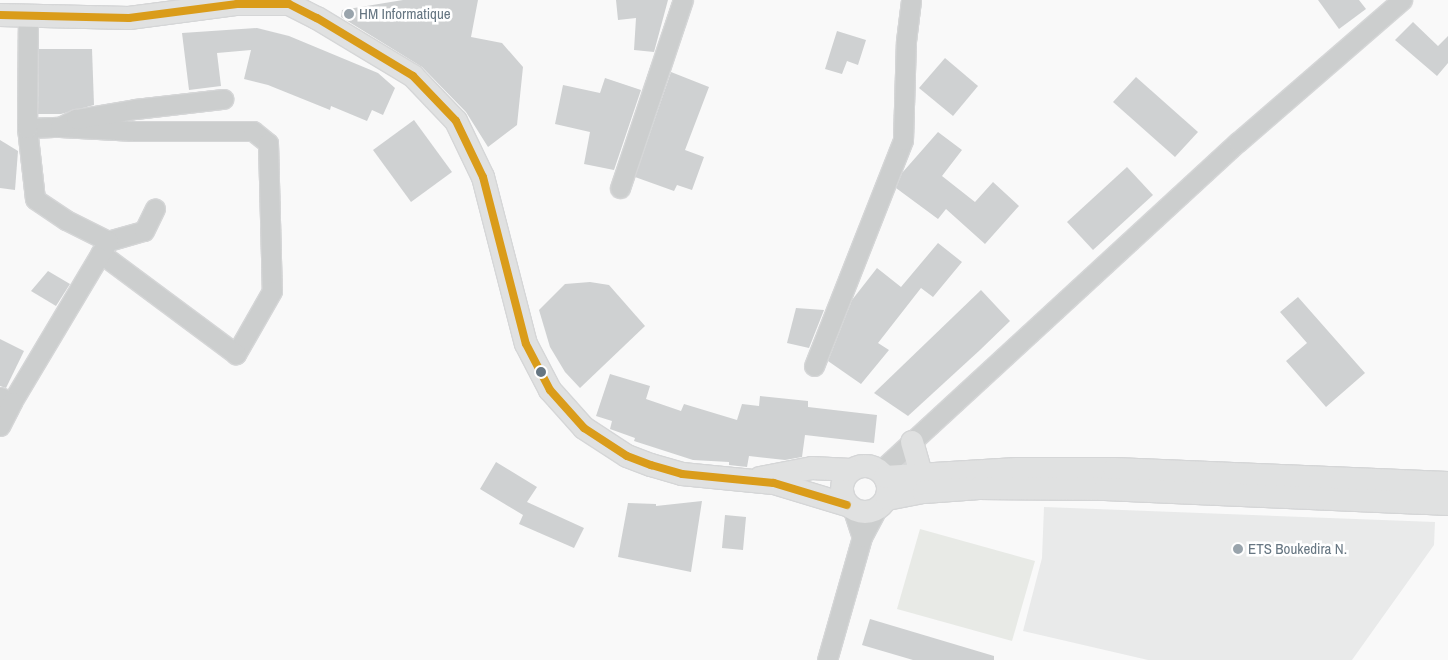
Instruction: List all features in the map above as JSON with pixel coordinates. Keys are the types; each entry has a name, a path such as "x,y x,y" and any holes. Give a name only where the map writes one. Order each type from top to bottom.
{"main road":[{"path":"0,15 28,18 129,18 238,4 298,2 413,76 456,121 483,177 526,344 550,390 566,410 605,443 651,465 682,474 755,479 869,513 882,505 924,492 979,488 1105,489 1448,504"},
{"path":"912,442 921,474"},
{"path":"755,479 793,470 852,470 866,466 883,474 1114,469 1448,483"},
{"path":"850,507 842,490 846,476 852,470"},
{"path":"882,505 889,492 883,474"}],"street":[{"path":"620,188 682,0"},
{"path":"814,366 903,140 906,41 911,0"},
{"path":"883,474 912,442 1238,142 1402,0"},
{"path":"27,128 60,127 135,131 254,131 268,143 272,291 236,354 104,247 35,199 27,128 28,18"},
{"path":"60,127 76,119 135,108 223,99"},
{"path":"0,426 6,399 104,247 144,230 155,208"},
{"path":"827,660 862,537 882,505"},
{"path":"850,507 862,537"}],"shaded area":[{"path":"1044,507 1435,522 1434,545 1352,660 1148,660 1023,631 1042,558"},
{"path":"920,529 1035,561 1012,641 897,609"}],"building":[{"path":"403,0 478,0 471,37 502,43 523,67 517,125 488,147 466,112 422,67 341,17 342,10"},
{"path":"616,0 668,0 654,52 634,50 636,18 618,20"},
{"path":"1318,0 1359,0 1366,9 1339,29"},
{"path":"1413,22 1438,46 1448,36 1448,63 1437,76 1395,40"},
{"path":"257,28 289,36 378,73 395,88 383,115 372,110 367,121 331,106 330,110 268,85 244,79 251,50 217,53 221,86 189,90 182,33"},
{"path":"837,31 866,40 858,65 847,61 842,74 825,69"},
{"path":"39,49 92,49 94,105 61,114 38,114"},
{"path":"945,58 978,86 953,116 919,88"},
{"path":"671,72 709,87 685,150 704,157 692,190 677,185 674,191 635,177"},
{"path":"1136,77 1198,132 1175,157 1113,102"},
{"path":"605,78 641,90 614,170 584,164 590,132 555,124 563,85 600,93"},
{"path":"414,120 452,172 411,202 373,150"},
{"path":"938,132 962,150 942,176 975,202 993,182 1019,206 985,244 946,209 938,219 896,188 902,173"},
{"path":"0,140 18,151 15,190 0,188"},
{"path":"1127,167 1153,195 1093,250 1067,222"},
{"path":"938,243 962,262 933,297 921,288 878,343 889,350 861,384 828,361 852,300 877,268 901,287"},
{"path":"48,271 70,284 56,306 31,291"},
{"path":"590,282 609,285 645,326 580,388 565,372 550,347 539,310 565,284"},
{"path":"981,290 1010,321 980,350 908,416 874,393"},
{"path":"1298,297 1365,373 1326,407 1286,361 1307,343 1280,312"},
{"path":"796,308 824,310 809,348 787,343"},
{"path":"0,339 24,351 6,388 0,386"},
{"path":"610,374 650,386 646,399 681,411 684,404 737,420 742,404 759,406 760,396 808,401 808,407 877,415 874,443 805,435 802,457 785,460 749,456 747,467 729,465 729,462 693,460 634,441 635,438 610,429 612,421 596,416"},
{"path":"496,462 537,487 527,502 584,528 574,548 519,524 523,515 480,489"},
{"path":"702,501 691,572 618,557 628,503 656,504 656,506"},
{"path":"725,515 746,517 743,550 722,548"},
{"path":"870,619 994,656 994,660 913,660 862,645"}],"transit line":[{"path":"0,15 129,18 237,4 289,4 317,18 413,76 456,121 483,177 526,344 550,390 584,428 627,456 651,465 682,474 774,483 847,505"}],"place":[{"name":"HM Informatique","path":"349,14"},
{"name":"ETS Boukedira N.","path":"1238,549"}]}
